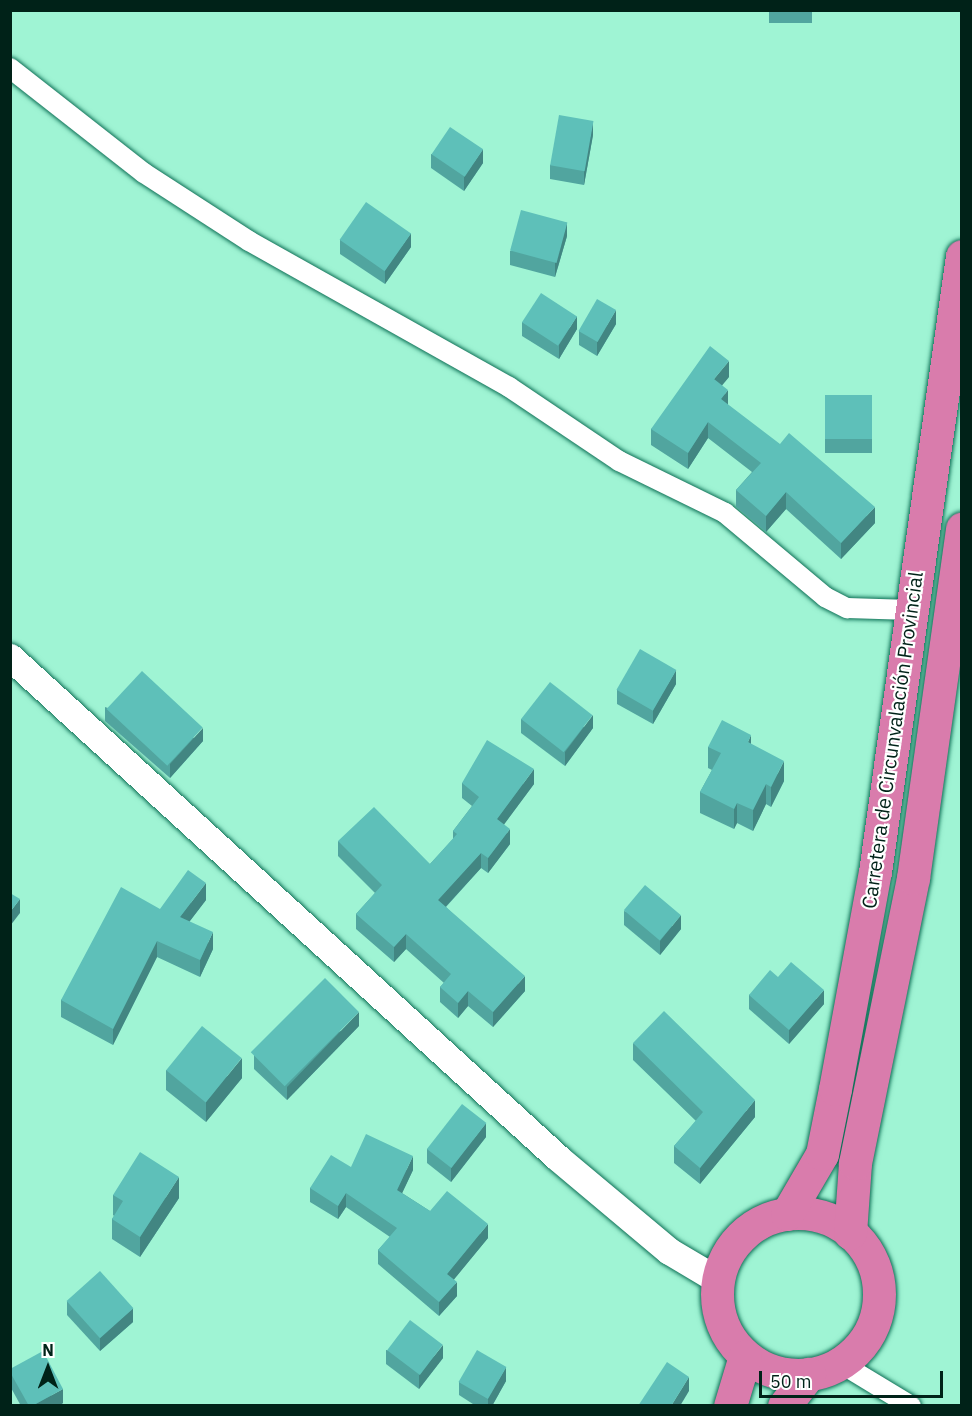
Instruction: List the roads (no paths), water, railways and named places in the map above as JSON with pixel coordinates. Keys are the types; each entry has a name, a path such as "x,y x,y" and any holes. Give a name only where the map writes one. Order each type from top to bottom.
{"highway":[{"name":"Carretera de Circunvalación Provincial","path":"787,1214 824,1143 875,872 962,256"},
{"name":"Carretera de Circunvalación Provincial","path":"850,1233 855,1163 913,878 962,528"},
{"path":"787,1214 820,1217 850,1233 871,1259 878,1309 865,1340 840,1363 809,1374 775,1372 745,1356 724,1329 718,1280 741,1236 787,1214"},
{"path":"730,1406 745,1356"},
{"path":"784,1406 809,1374"}],"street":[{"path":"10,68 144,173 249,241 509,387 619,461 725,513 825,597 858,610 911,610"},
{"path":"10,657 558,1158 669,1251 718,1280"},
{"path":"840,1363 911,1406"}]}
